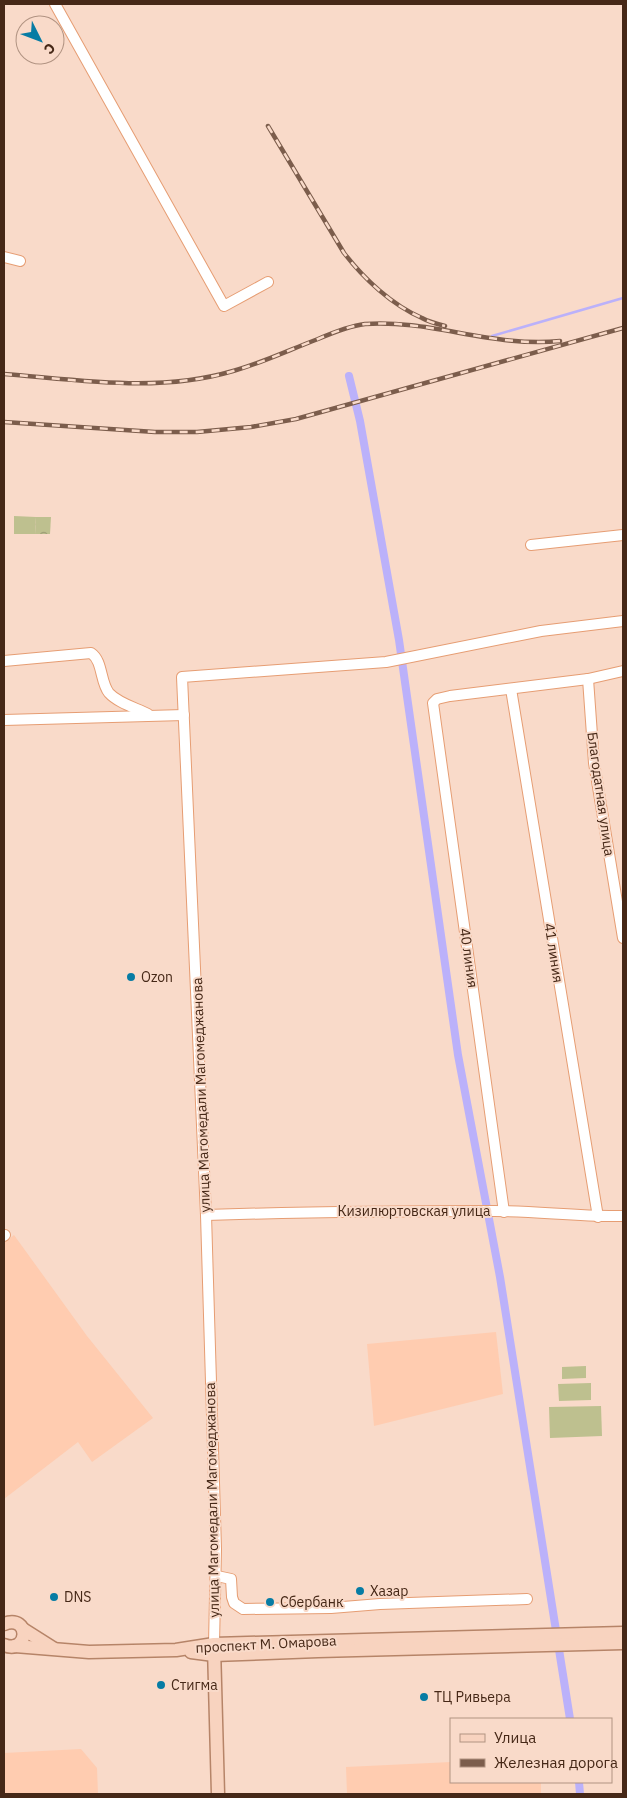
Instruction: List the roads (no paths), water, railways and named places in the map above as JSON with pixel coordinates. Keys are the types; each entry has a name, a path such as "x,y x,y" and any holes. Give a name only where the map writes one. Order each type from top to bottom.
{"main road":[{"path":"6,1620 18,1623 23,1629 56,1649"},
{"path":"8,1647 21,1642 24,1636 23,1629"},
{"name":"проспект М. Омарова","path":"564,1640 623,1633"},
{"name":"проспект М. Омарова","path":"8,1647 78,1652 214,1650 543,1640 623,1643"},
{"path":"214,1650 218,1794"}],"street":[{"path":"55,4 224,306 268,282"},
{"path":"4,258 20,261"},
{"path":"531,545 623,535"},
{"name":"улица Магомедали Магомеджановa","path":"214,1650 217,1576 206,1215 182,677 386,662 541,632 623,621"},
{"path":"4,661 91,653 96,658 109,692 117,699 151,716"},
{"path":"511,689 623,671"},
{"name":"Благодатная улица","path":"588,678 594,764 623,938"},
{"name":"40 линия","path":"500,1212 433,703 437,699 511,689"},
{"name":"41 линия","path":"511,689 598,1217"},
{"path":"4,720 184,715"},
{"name":"Кизилюртовская улица","path":"206,1215 317,1211 500,1212 598,1217 623,1216"},
{"path":"217,1576 231,1579 234,1604 243,1609 331,1608 380,1604 527,1599"}],"waterway":[{"path":"492,336 623,298"},
{"path":"349,376 360,421 399,640 458,1055 500,1277 570,1718"},
{"path":"579,1783 580,1794"}],"railway":[{"path":"268,126 344,253 352,263 389,299 427,321 445,326"},
{"path":"4,374 119,383 176,382 205,378 244,368 335,332 365,324 413,326 511,341 560,341"},
{"path":"4,422 155,432 197,432 251,427 296,419 623,328"}],"place":[{"name":"Ozon","path":"131,977"},
{"name":"Хазар","path":"360,1591"},
{"name":"DNS","path":"54,1597"},
{"name":"Сбербанк","path":"270,1602"},
{"name":"Стигма","path":"161,1685"},
{"name":"ТЦ Ривьера","path":"424,1697"}]}
